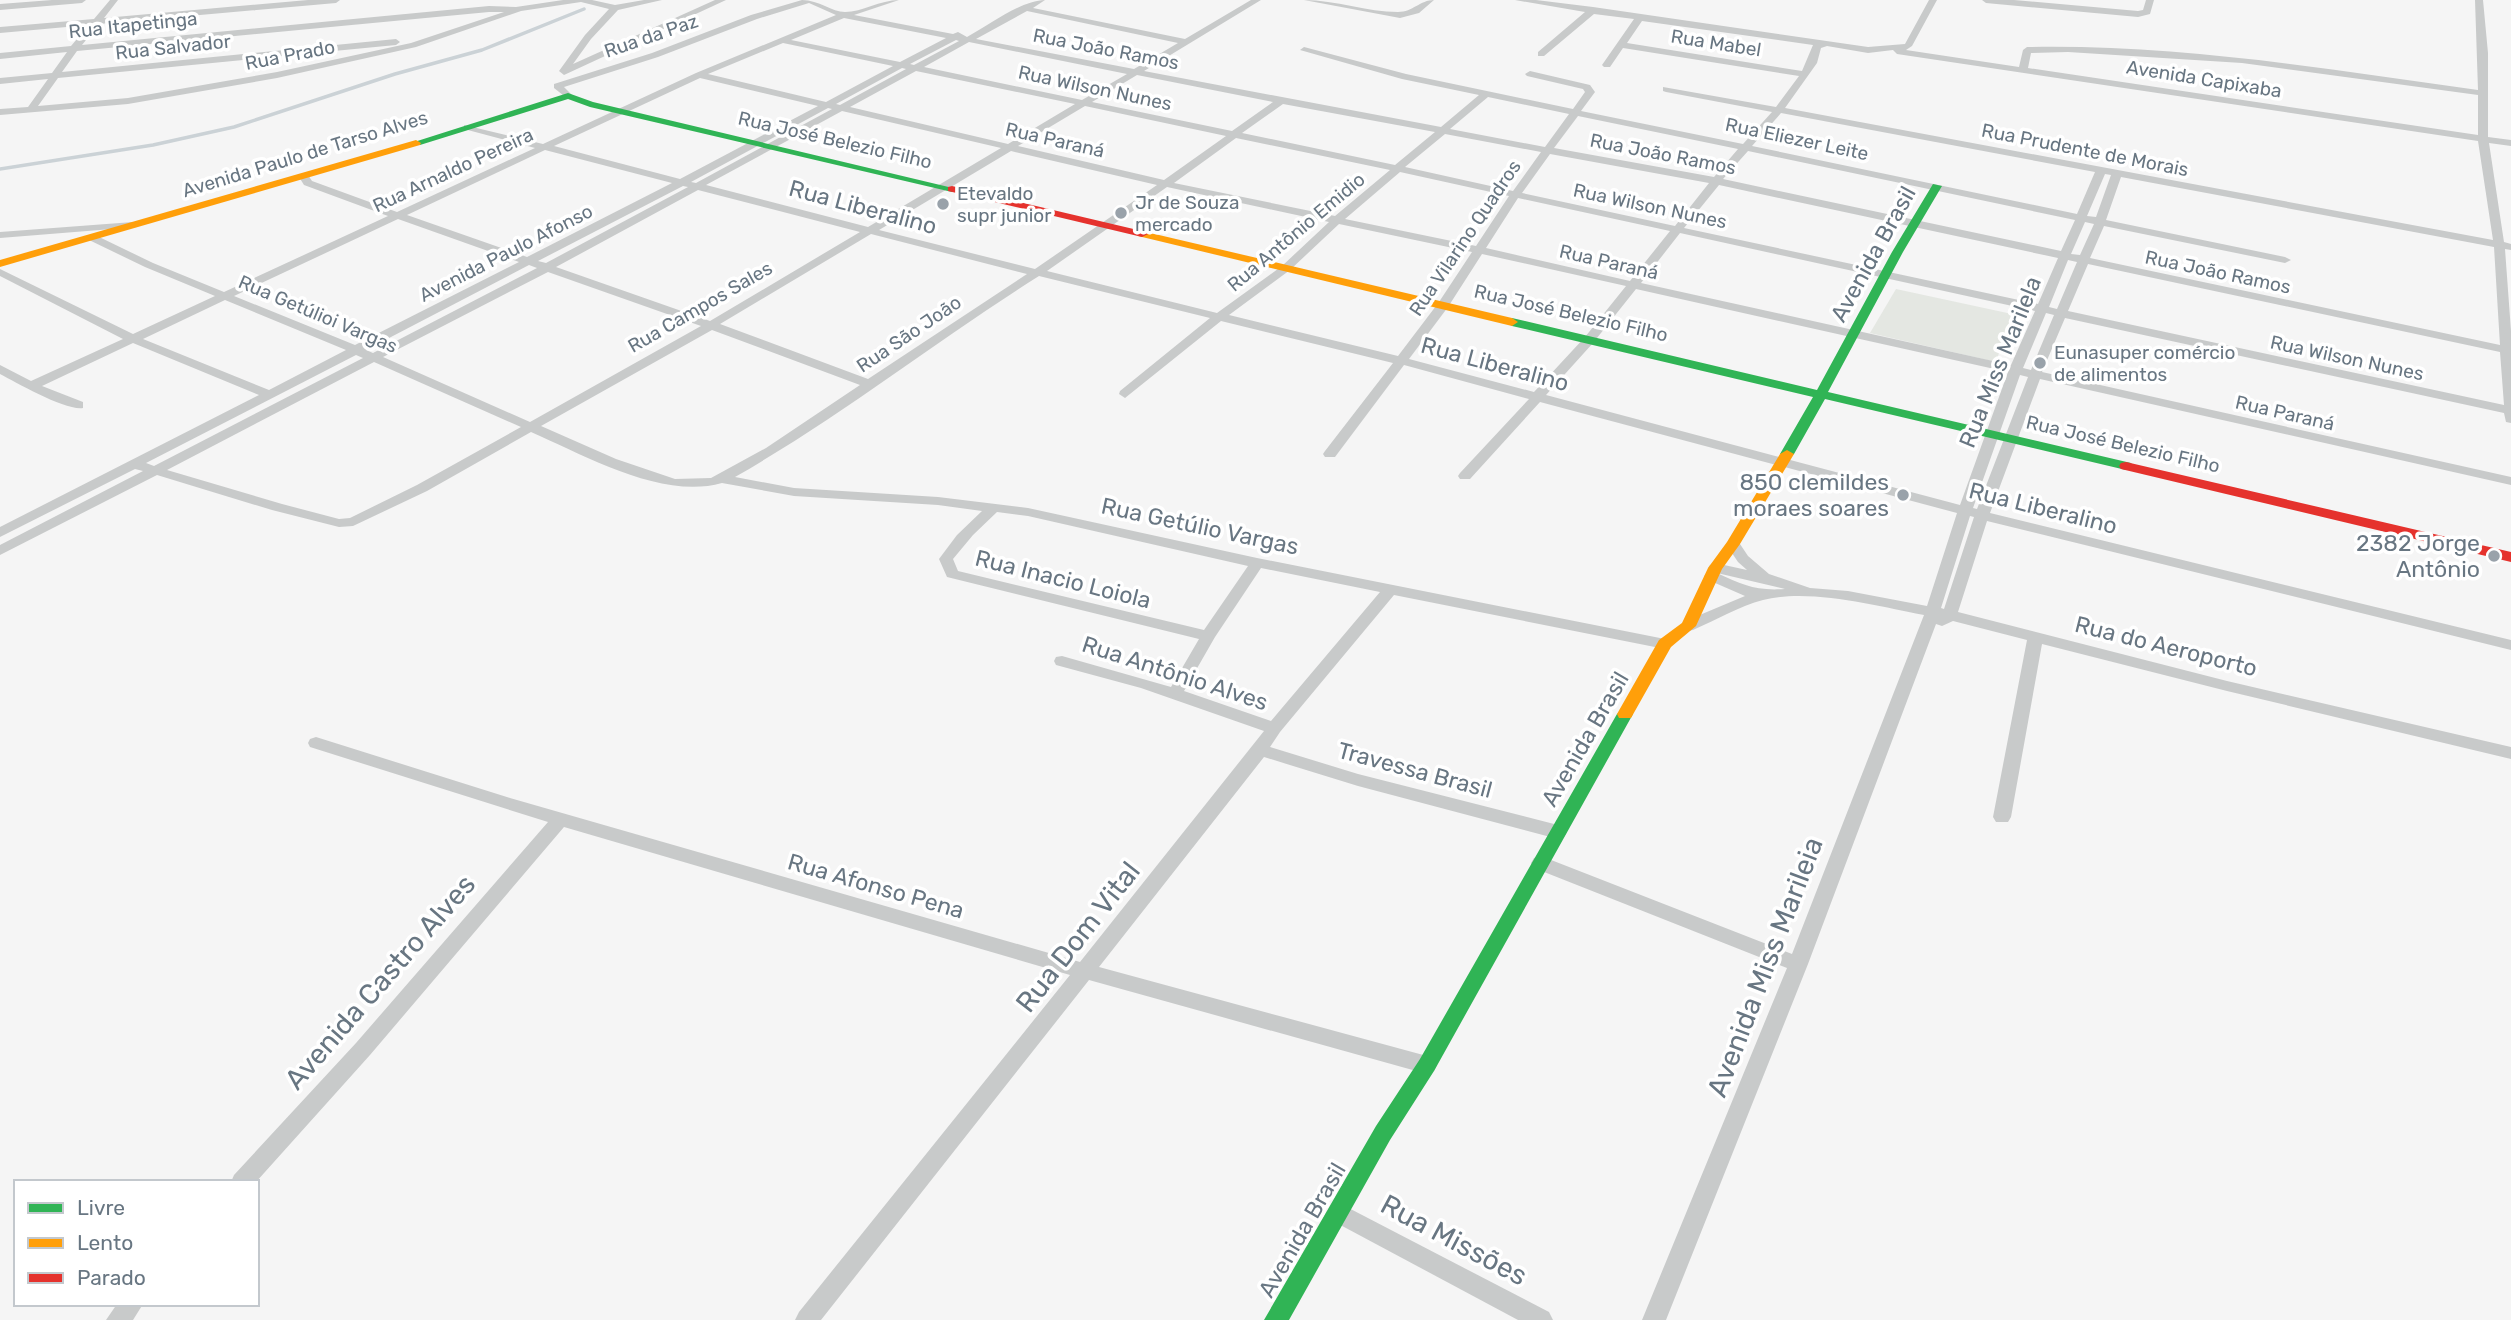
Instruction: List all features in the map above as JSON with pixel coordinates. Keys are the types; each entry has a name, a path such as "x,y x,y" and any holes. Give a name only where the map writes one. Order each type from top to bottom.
{"street":[{"path":"2,6 30,0"},
{"path":"2,6 82,0"},
{"path":"31,109 74,49 114,0"},
{"path":"0,30 98,21 319,11 336,0"},
{"path":"581,0 615,8 658,0"},
{"name":"Rua Prado","path":"0,112 128,101 196,91 364,58 520,9 581,0"},
{"path":"564,72 722,0"},
{"name":"Rua João Ramos","path":"809,0 843,15 1281,101 1716,181 2084,262 2508,350"},
{"name":"Rua da Paz","path":"562,91 754,17 809,0"},
{"name":"Rua Arnaldo Pereira","path":"31,386 699,75 843,15 895,0"},
{"name":"Avenida Paulo Afonso","path":"274,401 356,351 682,182 955,36 1022,5 1041,0"},
{"name":"Rua Campos Sales","path":"134,464 339,523 353,522 422,488 711,324 1257,0"},
{"path":"1308,0 1400,16 1416,11 1430,0"},
{"path":"1519,0 1821,44 1878,50 1908,46"},
{"path":"1812,63 1826,54 1869,54 1908,46 1933,0"},
{"path":"1986,0 2138,14 2147,12 2150,0"},
{"path":"2479,0 2483,139 2505,246 2511,419"},
{"path":"1022,5 1185,42"},
{"name":"Avenida Paulo Afonso","path":"0,533 134,464 375,358 972,40 1022,5"},
{"path":"615,8 588,37 564,72 562,91 621,111"},
{"name":"Rua Itapetinga","path":"0,56 74,49 319,11 520,9"},
{"path":"1541,54 1594,10"},
{"path":"301,52 319,11"},
{"path":"1607,65 1640,17"},
{"name":"Rua Salvador","path":"0,81 433,38"},
{"name":"Rua Wilson Nunes","path":"780,40 1399,169 2511,411"},
{"path":"1465,477 1589,340 1716,181 1748,147 1804,75 1812,63 1817,46 1821,44"},
{"name":"Rua Mabel","path":"1622,45 1804,75"},
{"path":"2023,70 2026,50 2068,49 2242,60 2483,93"},
{"name":"Rua Eliezer Leite","path":"1304,50 1405,77 2285,260"},
{"name":"Avenida Capixaba","path":"1891,50 2511,143"},
{"name":"Rua Vilarino Quadros","path":"1330,454 1444,304 1547,149 1590,92 1587,87 1530,74"},
{"name":"Rua Paraná","path":"699,75 1166,184 1338,219 2511,481"},
{"name":"Rua Prudente de Morais","path":"1665,89 2505,246"},
{"name":"Avenida Paulo de Tarso Alves","path":"0,264 467,127 562,91"},
{"name":"Rua Antônio Emidio","path":"1125,394 1220,316 1286,268 1338,219 1486,94"},
{"name":"Rua São João","path":"531,427 649,476 693,484 722,479 771,451 971,314 1106,227 1281,101"},
{"name":"Rua José Belezio Filho","path":"621,111 2511,557"},
{"name":"Rua Liberalino","path":"467,127 1037,273 1402,361 1982,515 2511,645"},
{"name":"Rua Miss Marilela","path":"1932,611 2015,371 2101,171"},
{"name":"Rua Miss Marilela","path":"1950,615 1982,515 2035,375 2101,222 2117,174"},
{"path":"304,177 308,183 711,324 778,352 870,383"},
{"name":"Avenida Brasil","path":"1276,1320 1383,1133 1427,1065 1665,644 1688,626 1713,572 1733,544 1823,395 1913,223 1937,186"},
{"path":"0,235 136,225"},
{"name":"Rua Getúlioi Vargas","path":"91,237 531,427"},
{"path":"0,272 133,339 274,401"},
{"path":"0,369 31,386 78,405"},
{"path":"0,551 154,471 274,401"},
{"name":"Rua Getúlio Vargas","path":"722,479 794,492 938,501 1040,515 1257,563 1665,644"},
{"name":"Rua Inacio Loiola","path":"994,508 966,533 951,551 946,559 952,574 1208,636"},
{"path":"1733,544 1743,559 1764,577"},
{"path":"1174,695 1208,636 1257,563"},
{"path":"1713,572 1764,577 1807,592"},
{"path":"1713,572 1743,591 1761,595 1807,592"},
{"name":"Rua Dom Vital","path":"807,1320 1086,972 1260,750 1274,728 1391,588"},
{"name":"Rua do Aeroporto","path":"1807,592 1868,598 1950,615 2227,686 2511,753"},
{"path":"1688,626 1761,595"},
{"name":"Avenida Miss Marileia","path":"1654,1320 1798,964 1926,633 1932,611"},
{"path":"1926,633 1950,615"},
{"path":"2002,817 2036,636"},
{"name":"Rua Antônio Alves","path":"1062,661 1146,684 1274,728"},
{"name":"Rua Afonso Pena","path":"316,743 404,774 1086,972 1427,1065"},
{"name":"Travessa Brasil","path":"1260,750 1358,780 1558,832"},
{"name":"Avenida Castro Alves","path":"244,1180 363,1049 561,819"},
{"path":"1540,863 1798,964"},
{"name":"Rua Missões","path":"1339,1213 1541,1320"},
{"path":"118,1320 130,1306"}],"shaded area":[{"path":"1896,289 2012,314 1996,362 1870,333"}],"waterway":[{"path":"0,169 153,145 234,127 395,74 482,50 584,9"}],"traffic: fast":[{"path":"416,143 568,96 590,104 952,189"},
{"path":"1787,454 1897,252 1937,186"},
{"path":"1512,322 2126,466"},
{"path":"1276,1320 1383,1133 1427,1065 1625,714"}],"traffic: slow":[{"path":"0,264 416,143"},
{"path":"1142,234 1512,322"},
{"path":"1625,714 1665,644 1688,626 1715,568 1733,544 1787,454"}],"traffic: jam":[{"path":"952,189 1142,234"},
{"path":"2126,466 2511,557"}],"place":[{"name":"Etevaldo supr junior","path":"943,204"},
{"name":"Jr de Souza mercado","path":"1121,213"},
{"name":"Eunasuper comércio de alimentos","path":"2040,363"},
{"name":"850 clemildes moraes soares","path":"1903,495"},
{"name":"2382 Jorge Antônio","path":"2494,556"}]}
